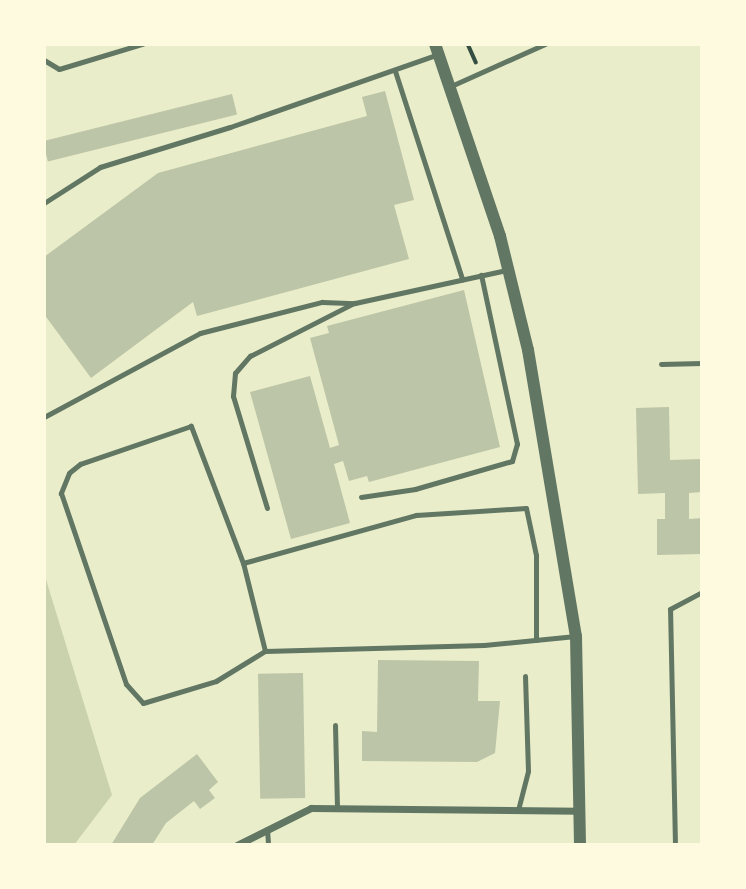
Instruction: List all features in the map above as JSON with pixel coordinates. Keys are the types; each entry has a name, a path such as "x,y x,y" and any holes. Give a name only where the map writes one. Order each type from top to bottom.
{"street":[{"path":"437,49 509,269 528,349 576,636 580,845"},
{"path":"237,845 311,807 578,811"}],"lane":[{"path":"44,60 59,69 142,44"},
{"path":"451,86 545,44"},
{"path":"44,203 111,163 395,71 437,49"},
{"path":"395,71 462,279"},
{"path":"267,508 233,396 235,373 250,356 355,303 509,269"},
{"path":"360,497 415,489 513,461 516,444 481,275"},
{"path":"44,417 200,333 321,302 355,303"},
{"path":"662,364 702,363"},
{"path":"265,650 243,563 191,426 80,464 61,484 126,684 136,700 152,704 216,681 265,650 536,640 576,636"},
{"path":"243,563 416,516 526,508 536,555 536,640"},
{"path":"675,845 670,609 702,592"},
{"path":"518,810 527,771 525,676"},
{"path":"335,725 337,808"},
{"path":"267,829 268,845"}],"path":[{"path":"468,44 480,73"}],"green space":[{"path":"44,573 112,795 74,845 44,845"}],"building":[{"path":"385,91 414,200 394,205 409,259 197,316 193,302 91,378 44,314 44,257 158,173 367,116 362,97"},
{"path":"232,94 237,114 48,162 44,141"},
{"path":"464,290 500,447 369,482 367,476 349,481 343,461 334,464 350,523 291,539 250,392 310,376 330,448 339,445 310,338 329,333 327,326"},
{"path":"669,407 670,460 702,459 702,492 689,493 689,519 702,518 702,554 657,555 657,519 665,519 665,493 638,494 636,408"},
{"path":"378,660 479,661 478,701 500,701 495,753 477,762 362,761 362,731 377,732"},
{"path":"303,673 305,798 260,799 258,674"},
{"path":"197,754 218,782 209,790 215,798 200,809 194,801 166,823 152,845 111,845 140,798"}]}
